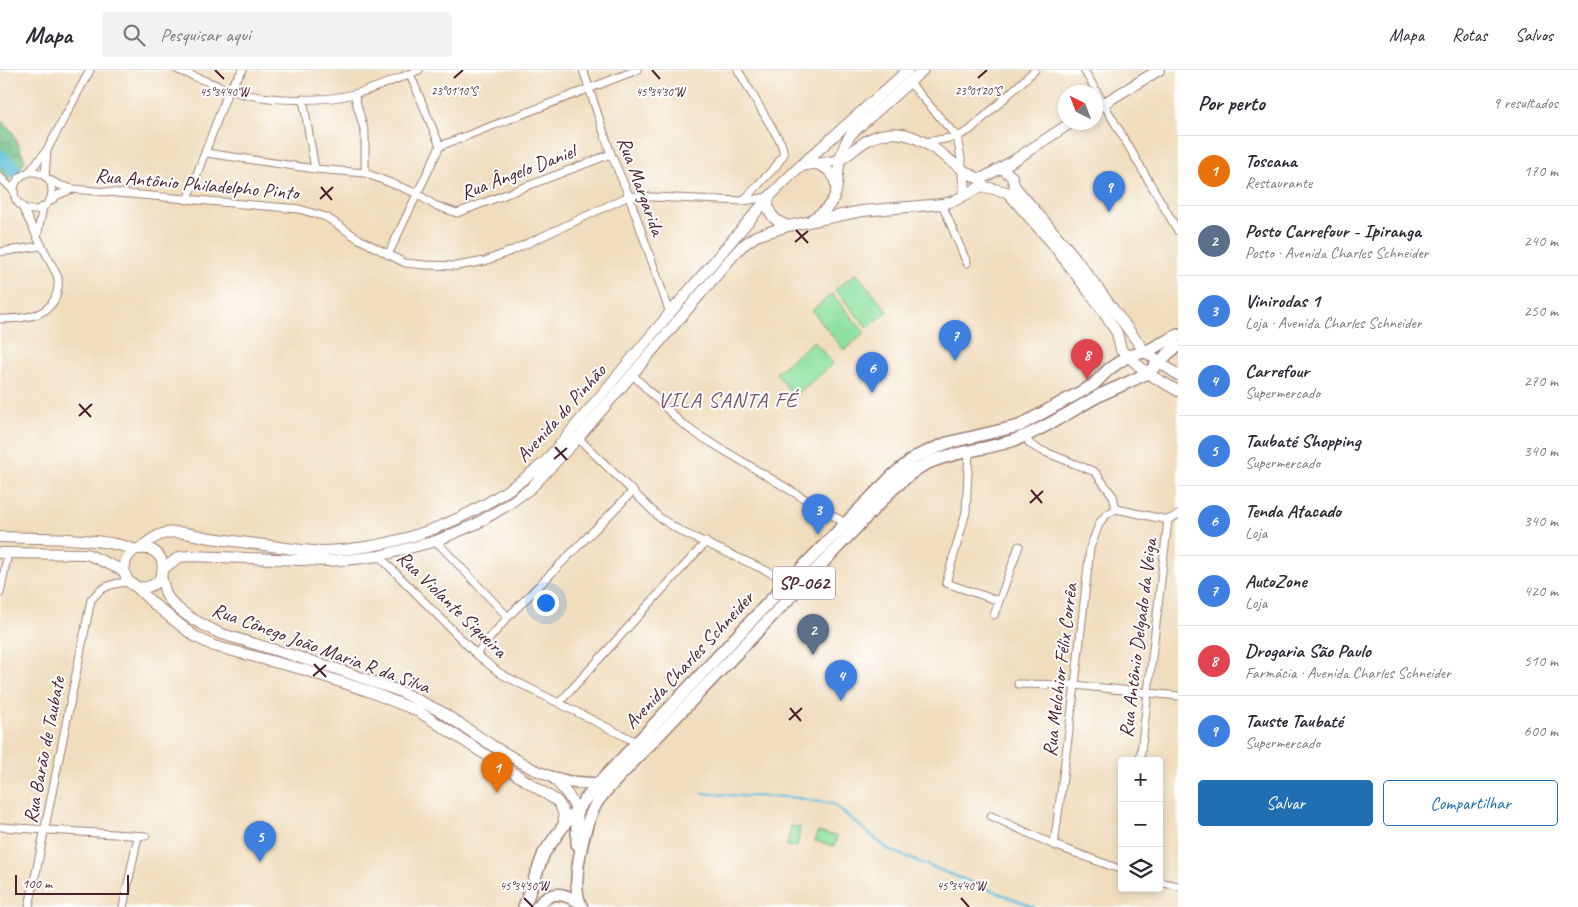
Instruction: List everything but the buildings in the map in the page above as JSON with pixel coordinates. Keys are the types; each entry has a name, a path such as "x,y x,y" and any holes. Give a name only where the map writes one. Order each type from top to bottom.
{"main road":[{"name":"Avenida Charles Schneider","path":"524,907 544,853 564,825 598,784 789,581 893,474 915,457 947,443 1019,426 1093,385 1125,353 1146,352 1178,335"},
{"name":"Avenida Charles Schneider","path":"580,904 578,866 587,822 596,804 617,779 893,489 910,474 926,464 950,455 1025,436 1147,373 1160,363 1167,353 1178,346"},
{"path":"1109,369 1114,379 1121,385"},
{"path":"554,778 570,782 598,784"},
{"path":"577,810 578,866"},
{"name":"SP-062","path":"537,907 544,899 558,894 567,896 580,904"}],"street":[{"path":"14,191 18,179 29,172 47,150 90,70"},
{"path":"178,70 229,90 257,97 303,99 354,94 419,70"},
{"path":"187,200 229,90 242,70"},
{"name":"Rua Margarida","path":"583,70 611,154 629,196 670,312"},
{"path":"388,255 440,146 637,70"},
{"path":"738,70 781,143 784,154 776,166 743,201"},
{"path":"788,226 780,223 769,212 769,197 798,168 908,70"},
{"path":"805,224 822,213 834,198 837,189 840,159 844,145 851,134 923,70"},
{"path":"925,142 957,137 970,130 1035,70"},
{"path":"1084,70 1091,85"},
{"path":"1103,103 1159,70"},
{"path":"410,74 440,146"},
{"path":"909,82 957,137 965,191 968,193"},
{"path":"354,94 365,133 365,172"},
{"path":"303,99 315,169"},
{"path":"1103,110 1178,230"},
{"path":"798,168 840,159 868,140 881,135 902,133 925,142 963,170 980,178 1000,169 1060,130"},
{"path":"46,178 47,150"},
{"name":"Rua Ângelo Daniel","path":"206,153 315,169 365,172 416,193 434,205 457,213 611,154"},
{"path":"811,164 829,170 835,178 837,189"},
{"path":"1000,169 996,177 997,182 1052,243 1101,308 1117,333 1125,353 1147,373 1178,391"},
{"path":"1000,169 1012,177 1015,187 1073,255 1146,352 1178,375"},
{"path":"29,172 39,173 46,178 52,188 50,198 45,205 37,237"},
{"name":"Rua Antônio Philadelpho Pinto","path":"46,178 59,185 73,189 299,209 326,217 359,239 406,263 457,266 485,261 511,251 629,196 743,201 769,197"},
{"path":"0,319 16,319 42,313 50,307 57,296 58,277 14,191 2,180"},
{"path":"0,593 4,553 88,554 124,571 131,583 139,587 146,587 152,585 180,557 329,562 379,556 436,541 476,524 525,492 578,438 742,246 756,236 788,226 862,211 942,204 954,201 978,188 985,187 1007,192"},
{"path":"21,205 31,209 45,205 58,195 73,189"},
{"name":"Avenida do Pinhão","path":"138,549 153,538 164,533 176,532 209,538 322,551 348,549 412,538 451,522 489,502 523,481 545,462 769,197"},
{"path":"942,204 967,264"},
{"path":"0,252 41,246"},
{"path":"633,375 679,421 695,433 845,523"},
{"path":"1025,436 1030,444 1038,449 1095,472 1113,496 1116,509 1168,520 1178,515"},
{"path":"578,438 660,518 682,532 789,581"},
{"path":"970,451 966,512 946,583 999,601"},
{"path":"476,654 508,617 633,491"},
{"name":"Rua Melchior Félix Corrêa","path":"1054,845 1075,685 1090,548 1100,522 1106,515 1116,509"},
{"name":"Rua Antônio Delgado da Veiga","path":"1140,757 1168,520"},
{"path":"0,537 80,540 149,549 155,552 162,562 162,573"},
{"path":"436,541 508,617"},
{"path":"559,703 706,542"},
{"path":"994,615 1019,546"},
{"path":"124,571 126,558 138,549"},
{"name":"Rua Violante Siqueira","path":"379,556 476,654 501,674 638,742"},
{"name":"Rua Cônego João Maria R da Silva","path":"162,573 167,596 181,611 201,624 219,633 337,669 399,691 440,711 531,768 554,778 577,810"},
{"name":"Rua Barão de Taubate","path":"29,907 91,600 104,587 116,583 131,583"},
{"name":"Rua Cônego João Maria R da Silva","path":"131,583 194,636 214,646 314,673 368,691 418,712 523,781 557,800 562,806 564,825"},
{"path":"1018,684 1075,685 1178,696"},
{"path":"523,781 531,776 531,768"},
{"path":"991,816 1054,845 1118,869"},
{"path":"0,827 146,836"},
{"path":"123,907 138,836"},
{"path":"1163,883 1178,886"}],"green space":[{"path":"0,120 12,131 25,160 18,172 8,180 0,173"},
{"path":"856,273 888,311 868,328 835,290"},
{"path":"832,294 865,333 844,350 812,311"},
{"path":"814,341 833,364 794,396 776,373"},
{"path":"791,826 800,827 797,847 787,846"},
{"path":"817,832 837,836 835,846 815,841"}],"waterway":[{"path":"0,156 16,171"},
{"path":"703,793 791,797 833,804 889,850 1034,907"}],"place":[{"name":"Tauste Taubaté","path":"1109,212"},
{"name":"AutoZone","path":"955,361"},
{"name":"Drogaria São Paulo","path":"1087,380"},
{"name":"Tenda Atacado","path":"872,393"},
{"name":"Vinirodas 1","path":"818,535"},
{"name":"Posto Carrefour - Ipiranga","path":"813,655"},
{"name":"Carrefour","path":"841,701"},
{"name":"Toscana","path":"497,793"},
{"name":"Taubaté Shopping","path":"260,862"}],"district":[{"name":"VILA SANTA FÉ","path":"728,400"}]}
